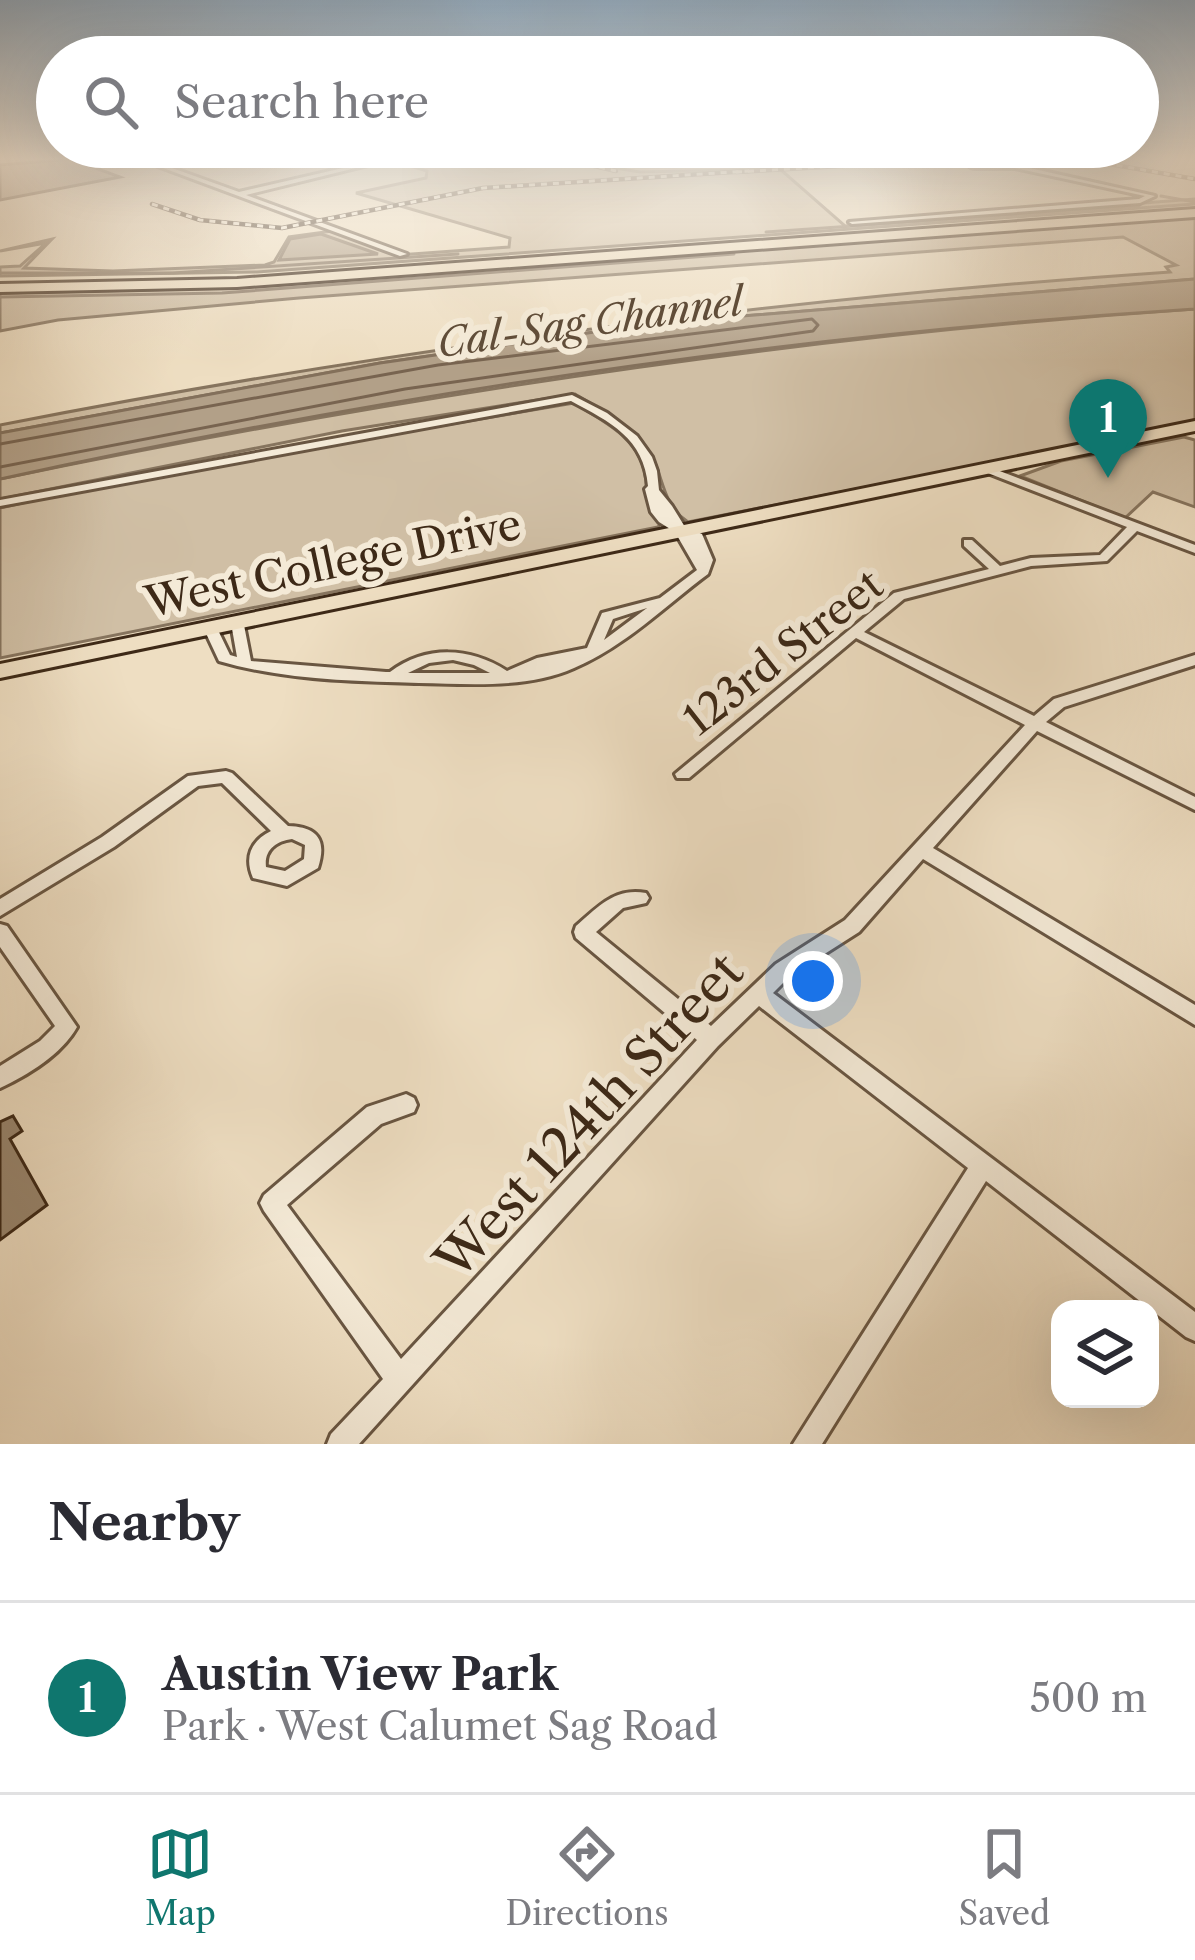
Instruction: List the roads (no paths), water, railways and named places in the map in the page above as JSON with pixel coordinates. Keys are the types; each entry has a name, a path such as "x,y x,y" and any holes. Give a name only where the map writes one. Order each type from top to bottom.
{"highway":[{"path":"0,284 237,283 980,226"}],"main road":[{"name":"West College Drive","path":"0,670 1195,426"}],"street":[{"path":"327,226 403,254"},
{"path":"0,502 572,398 629,435 647,456 650,500 682,531 681,541 704,572 592,651 551,672 331,674 244,664 224,658 212,629"},
{"path":"984,468 1195,549"},
{"name":"123rd Street","path":"683,774 899,596 1031,562 1103,558 1134,527"},
{"path":"968,543 998,570"},
{"path":"238,623 244,664"},
{"path":"854,632 1195,804"},
{"name":"West 124th Street","path":"341,1444 712,1039 783,970 852,926 1034,724 1059,703 1195,660"},
{"path":"0,908 108,842 194,780 226,777 284,832"},
{"path":"920,849 1195,1016"},
{"path":"640,898 618,901 583,932 712,1039"},
{"path":"0,932 67,1027 47,1048 0,1078"},
{"path":"758,993 1195,1328"},
{"path":"400,1380 272,1203 375,1114 406,1105"},
{"path":"807,1444 983,1165"}],"water":[{"path":"321,234 378,254 279,260 290,239"},
{"path":"1195,279 1195,309 894,334 594,371 296,420 0,479 0,433 380,363 657,323"}],"waterway":[{"path":"766,232 847,226"},
{"path":"0,273 173,273 458,254"},
{"path":"0,297 222,293 734,254"}],"railway":[{"path":"265,226 290,226"}],"place":[{"name":"Austin View Park","path":"1108,478"}],"water label":[{"name":"Cal-Sag Channel","path":"590,322"}]}
